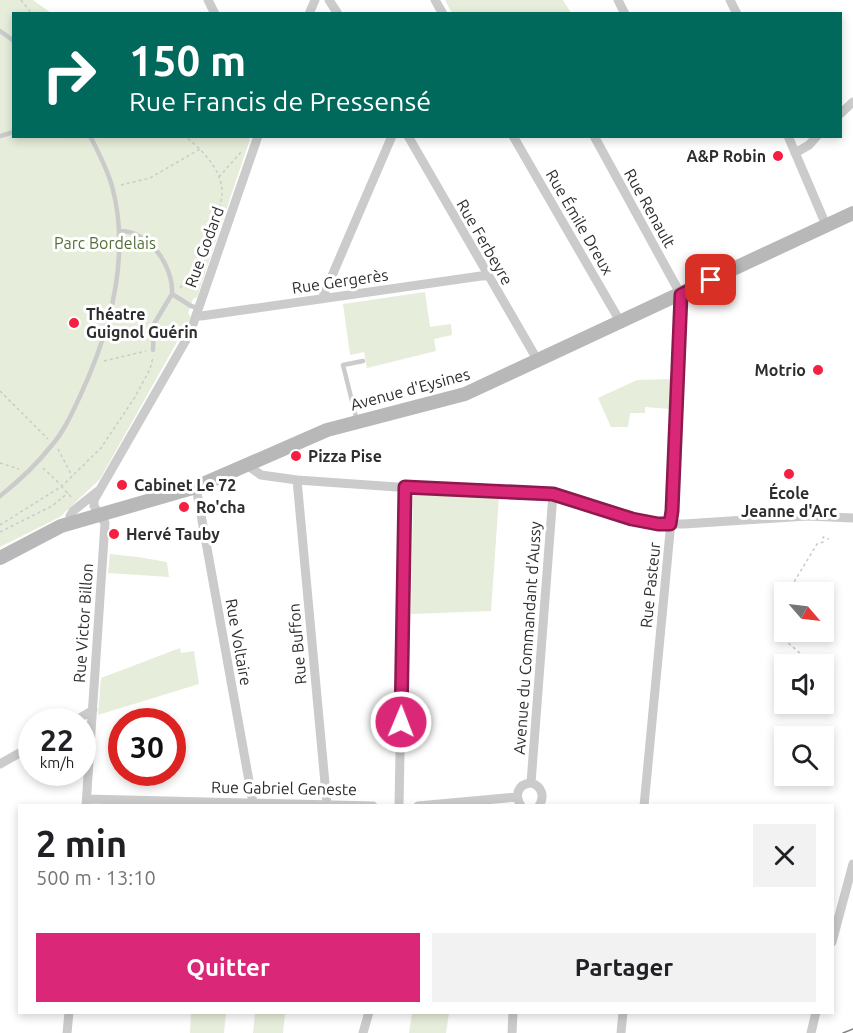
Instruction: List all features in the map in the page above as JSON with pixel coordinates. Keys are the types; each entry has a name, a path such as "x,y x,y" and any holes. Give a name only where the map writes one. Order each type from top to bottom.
{"street":[{"name":"Rue Godard","path":"100,489 190,333 257,138"},
{"path":"322,299 391,138"},
{"name":"Rue Ferbeyre","path":"409,138 538,361"},
{"name":"Rue Émile Dreux","path":"514,138 621,323"},
{"name":"Rue Renault","path":"595,138 681,295"},
{"path":"789,138 826,225"},
{"path":"795,153 816,138"},
{"name":"Avenue d'Eysines","path":"0,558 72,522 100,516 196,487 327,430 465,394 681,295 826,225 852,216"},
{"name":"Rue Gergerès","path":"197,311 201,316 488,276"},
{"name":"Rue Pasteur","path":"644,804 672,511 681,295"},
{"path":"247,465 261,475 297,480 553,494 632,519 658,524 853,515"},
{"name":"Rue Buffon","path":"297,480 327,804"},
{"name":"Rue Voltaire","path":"196,487 253,803"},
{"path":"399,804 405,487"},
{"path":"72,522 70,516 79,505 100,489"},
{"name":"Rue Victor Billon","path":"93,708 105,523 94,506 94,500 100,489"},
{"name":"Avenue du Commandant d'Aussy","path":"531,783 553,494"},
{"path":"0,764 18,754"},
{"path":"458,804 519,801 517,792 522,785 531,783 541,790 542,799 539,804"},
{"name":"Rue Victor Billon","path":"86,802 87,786"},
{"name":"Rue Gabriel Geneste","path":"86,802 290,804"},
{"path":"834,935 853,864"},
{"path":"68,1033 69,1014"},
{"path":"363,1033 368,1014"},
{"path":"512,1030 513,1014"},
{"path":"621,1033 623,1014"},
{"path":"811,1033 816,1014"}],"lane":[{"path":"0,496 37,463 53,444 74,410 95,364 108,321 115,291 119,231 112,187 102,159 91,138"},
{"path":"119,231 134,232 152,246 172,276 172,294 154,324 153,350"},
{"path":"172,294 197,311"},
{"path":"357,421 343,366 363,361"}],"path":[{"path":"21,0 30,12"},
{"path":"172,294 189,277 222,195 219,177 201,149 187,138"},
{"path":"112,187 150,178 201,149"},
{"path":"219,177 239,157 243,149"},
{"path":"0,525 73,477 101,448 150,369 153,350 112,358 95,364"},
{"path":"0,391 61,452 73,477"},
{"path":"0,463 29,471"},
{"path":"37,463 79,505"},
{"path":"0,532 52,506 68,493"},
{"path":"794,582 817,544 823,542 823,537 829,539"},
{"path":"788,642 801,654"}],"green space":[{"name":"Parc Bordelais","path":"0,0 33,0 50,12 12,12 12,138 250,139 197,297 193,299 188,313 191,317 100,479 60,517 0,547"},
{"path":"445,0 563,0 570,12 451,12"},
{"path":"425,292 430,327 451,324 452,335 434,339 436,351 367,368 364,352 350,355 343,304"},
{"path":"672,379 670,409 645,407 645,413 630,413 628,427 611,427 598,398 637,380"},
{"path":"419,491 499,497 491,611 411,614 413,497"},
{"path":"110,554 167,562 169,577 108,573"},
{"path":"180,648 181,653 194,651 199,684 121,708 108,708 108,712 98,715 101,678"},
{"path":"191,1014 226,1014 224,1033 190,1033"},
{"path":"255,1014 285,1014 283,1033 253,1033"},
{"path":"412,1014 449,1014 446,1033 409,1033"}],"tram line":[{"path":"843,1033 853,1029"}],"place":[{"name":"A&P Robin","path":"778,156"},
{"name":"Théatre Guignol Guérin","path":"74,323"},
{"name":"Motrio","path":"818,370"},
{"name":"Pizza Pise","path":"296,456"},
{"name":"École Jeanne d'Arc","path":"789,474"},
{"name":"Cabinet Le 72","path":"122,485"},
{"name":"Ro'cha","path":"184,507"},
{"name":"Hervé Tauby","path":"114,534"}],"route":[{"path":"401,722 405,487 468,492 553,494 632,519 670,524 681,295 711,280"}]}
